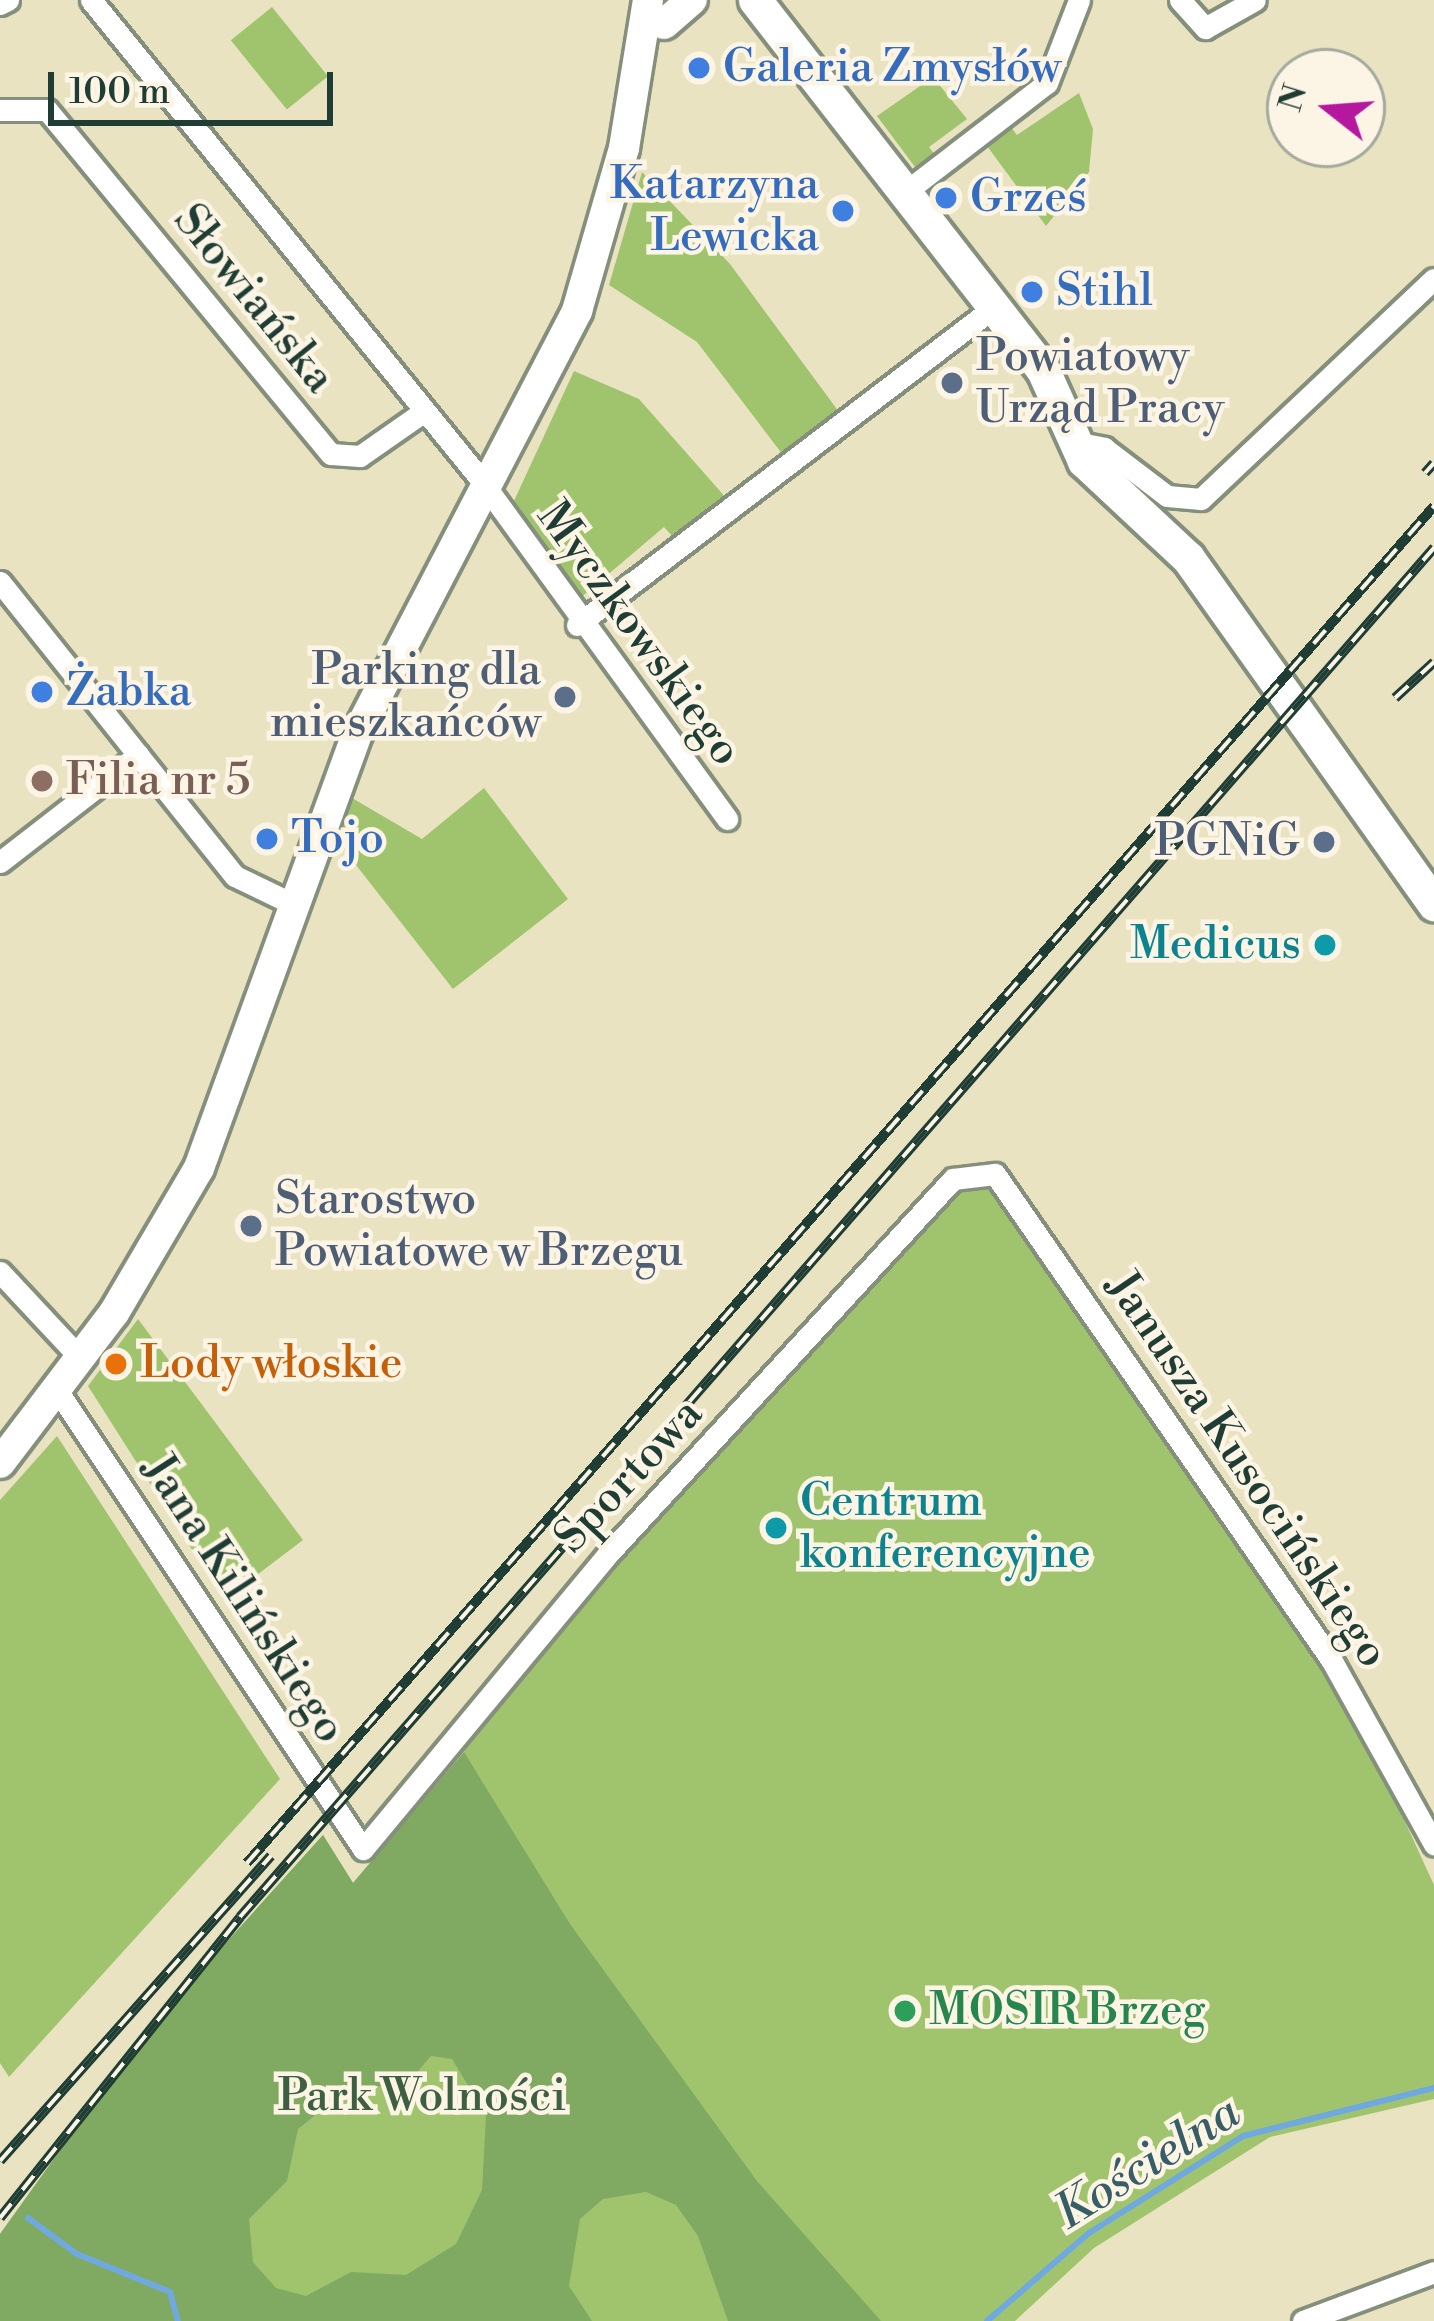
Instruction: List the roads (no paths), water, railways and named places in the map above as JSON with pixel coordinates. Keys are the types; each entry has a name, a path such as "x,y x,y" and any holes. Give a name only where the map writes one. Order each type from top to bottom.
{"main road":[{"path":"767,6 989,311 1005,351 1074,442 1188,558 1317,733 1434,904"}],"street":[{"name":"Słowiańska","path":"91,0 488,497"},
{"path":"0,1463 82,1360 200,1168 358,732 488,497 577,311 660,8 692,0"},
{"path":"734,0 767,6"},
{"path":"904,193 1047,83 1079,0"},
{"path":"1180,0 1205,28 1255,0"},
{"name":"Słowiańska","path":"0,110 47,110 322,447 360,456 422,412"},
{"path":"1074,442 1104,448 1167,496 1201,499 1434,279"},
{"path":"577,625 989,311"},
{"name":"Myczkowskiego","path":"488,497 577,625 727,819"},
{"path":"0,582 235,876 295,905"},
{"path":"0,862 138,755"},
{"name":"Janusza Kusocińskiego","path":"967,1169 1009,1182 1332,1661 1434,1844"},
{"name":"Sportowa","path":"363,1850 608,1555 967,1169"},
{"path":"1,1277 82,1360"},
{"name":"Jana Kilińskiego","path":"58,1393 363,1850"},
{"path":"1311,2319 1434,2272"}],"waterway":[{"name":"Kościelna","path":"987,2321 1089,2233 1243,2136 1434,2088"},
{"name":"Kościelna","path":"28,2218 77,2254 170,2292 178,2321"}],"railway":[{"path":"1425,473 1434,463"},
{"path":"247,1863 1434,506"},
{"path":"0,2218 240,1917 1434,548"},
{"path":"1395,698 1434,662"},
{"path":"0,2161 271,1856"}],"place":[{"name":"Galeria Zmysłów","path":"699,68"},
{"name":"Grześ","path":"946,198"},
{"name":"Katarzyna Lewicka","path":"843,211"},
{"name":"Stihl","path":"1032,292"},
{"name":"Powiatowy Urząd Pracy","path":"952,383"},
{"name":"Żabka","path":"42,692"},
{"name":"Parking dla mieszkańców","path":"565,697"},
{"name":"Filia nr 5","path":"42,781"},
{"name":"Tojo","path":"267,839"},
{"name":"PGNiG","path":"1324,842"},
{"name":"Medicus","path":"1325,945"},
{"name":"Starostwo Powiatowe w Brzegu","path":"251,1226"},
{"name":"Lody włoskie","path":"116,1364"},
{"name":"Centrum konferencyjne","path":"776,1528"},
{"name":"MOSIR Brzeg","path":"905,2011"}],"park label":[{"name":"Park Wolności","path":"422,2097"}]}
